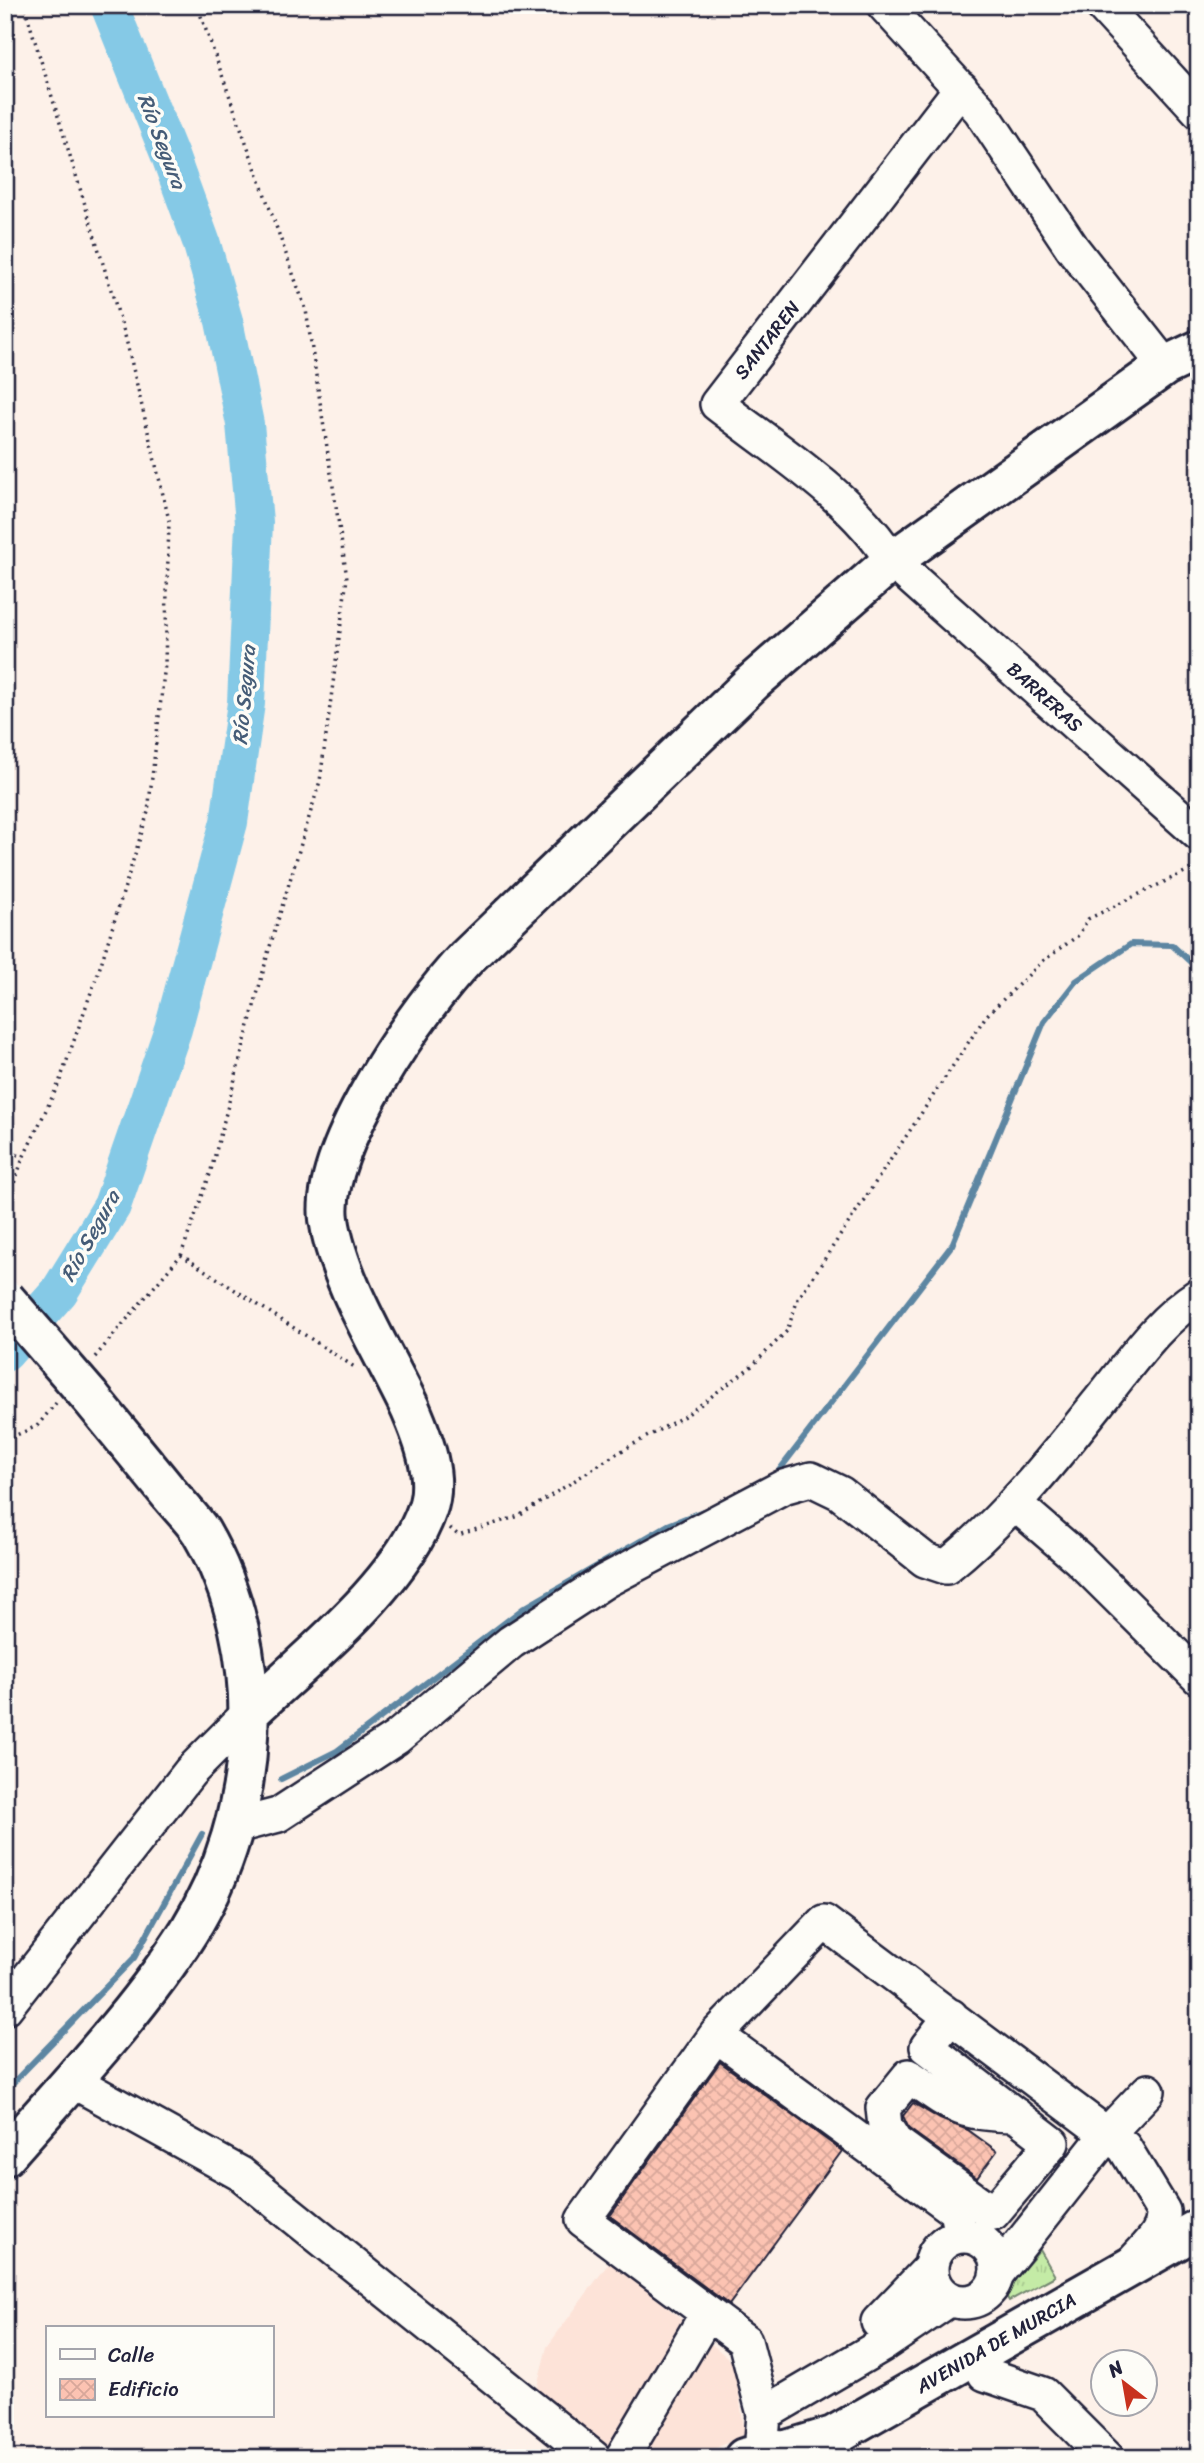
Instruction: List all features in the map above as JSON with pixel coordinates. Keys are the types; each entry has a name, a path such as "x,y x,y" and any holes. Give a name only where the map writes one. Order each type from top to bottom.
{"main road":[{"path":"251,1711 349,1618 395,1566 416,1536 428,1507 431,1478 423,1443 400,1387 351,1286 335,1244 329,1217 329,1192 337,1165 384,1068 437,989 753,682 892,561 1182,358"},
{"path":"5,1299 200,1531 228,1594 243,1652 251,1711 244,1772 232,1827 213,1884 190,1930 143,1994 5,2156"},
{"name":"AVENIDA DE MURCIA","path":"780,2454 833,2435 852,2425 1199,2228"},
{"name":"AVENIDA DE MURCIA","path":"848,2458 853,2450 871,2436 1199,2256"}],"street":[{"path":"884,5 980,110 1073,248 1182,358"},
{"path":"1102,5 1199,111"},
{"name":"SANTAREN","path":"892,561 879,540 817,481 717,404 961,88"},
{"name":"BARRERAS","path":"892,561 1199,834"},
{"path":"232,1827 278,1815 396,1738 511,1642 605,1581 783,1487 811,1479 840,1493 925,1560 946,1567 970,1549 1014,1503 1178,1308 1199,1295"},
{"path":"1014,1503 1079,1559 1199,1678"},
{"path":"5,2008 190,1772 251,1711"},
{"path":"780,2454 764,2414 745,2341 583,2220 716,2035 824,1922 1124,2147 1163,2211 1164,2222 1156,2236 1126,2269"},
{"path":"951,2016 927,2047 1016,2115 1052,2143 993,2213 895,2142 885,2126 884,2108 909,2076 955,2108 975,2114 1016,2115"},
{"path":"716,2035 956,2211 961,2236"},
{"path":"71,2080 241,2174 594,2458"},
{"path":"930,2267 936,2286 950,2299 972,2301 982,2297 1108,2133 1148,2091"},
{"path":"1040,2157 1073,2178"},
{"path":"878,2322 930,2267 943,2243 961,2236 971,2236 990,2248 995,2258 996,2276"},
{"path":"764,2414 882,2345 950,2299"},
{"path":"622,2458 707,2314"},
{"path":"985,2374 1043,2394 1107,2458"}],"path":[{"path":"5,1209 23,1158 59,1083 101,964 148,812 165,664 169,520 126,339 24,5"},
{"path":"5,1440 37,1426 80,1386 181,1255 210,1174 268,953 320,780 347,578 306,310 197,5"},
{"path":"428,1507 458,1535 519,1516 616,1454 688,1414 752,1366 787,1331 798,1298 986,1016 1043,961 1079,935 1088,919 1199,865"},
{"path":"5,1147 23,1158"},
{"path":"181,1255 361,1371 400,1387"}],"shaded area":[{"path":"611,2260 734,2363 745,2434 696,2458 611,2458 535,2394 547,2347"}],"green space":[{"path":"1040,2250 1055,2276 1009,2301 1004,2292"}],"building":[{"path":"720,2062 842,2151 729,2305 610,2216"},
{"path":"913,2103 940,2119 968,2130 997,2151 977,2178 909,2129 903,2116"}],"waterway":[{"name":"Río Segura","path":"5,1353 59,1292 112,1206 173,1029 229,822 246,703 254,522 245,424 224,321 201,241 109,5"},
{"path":"774,1477 952,1245 1044,1022 1076,981 1131,944 1172,945 1199,970"},
{"path":"281,1779 337,1751 524,1608 668,1525 703,1511"},
{"path":"5,2091 134,1958 202,1834"}]}
